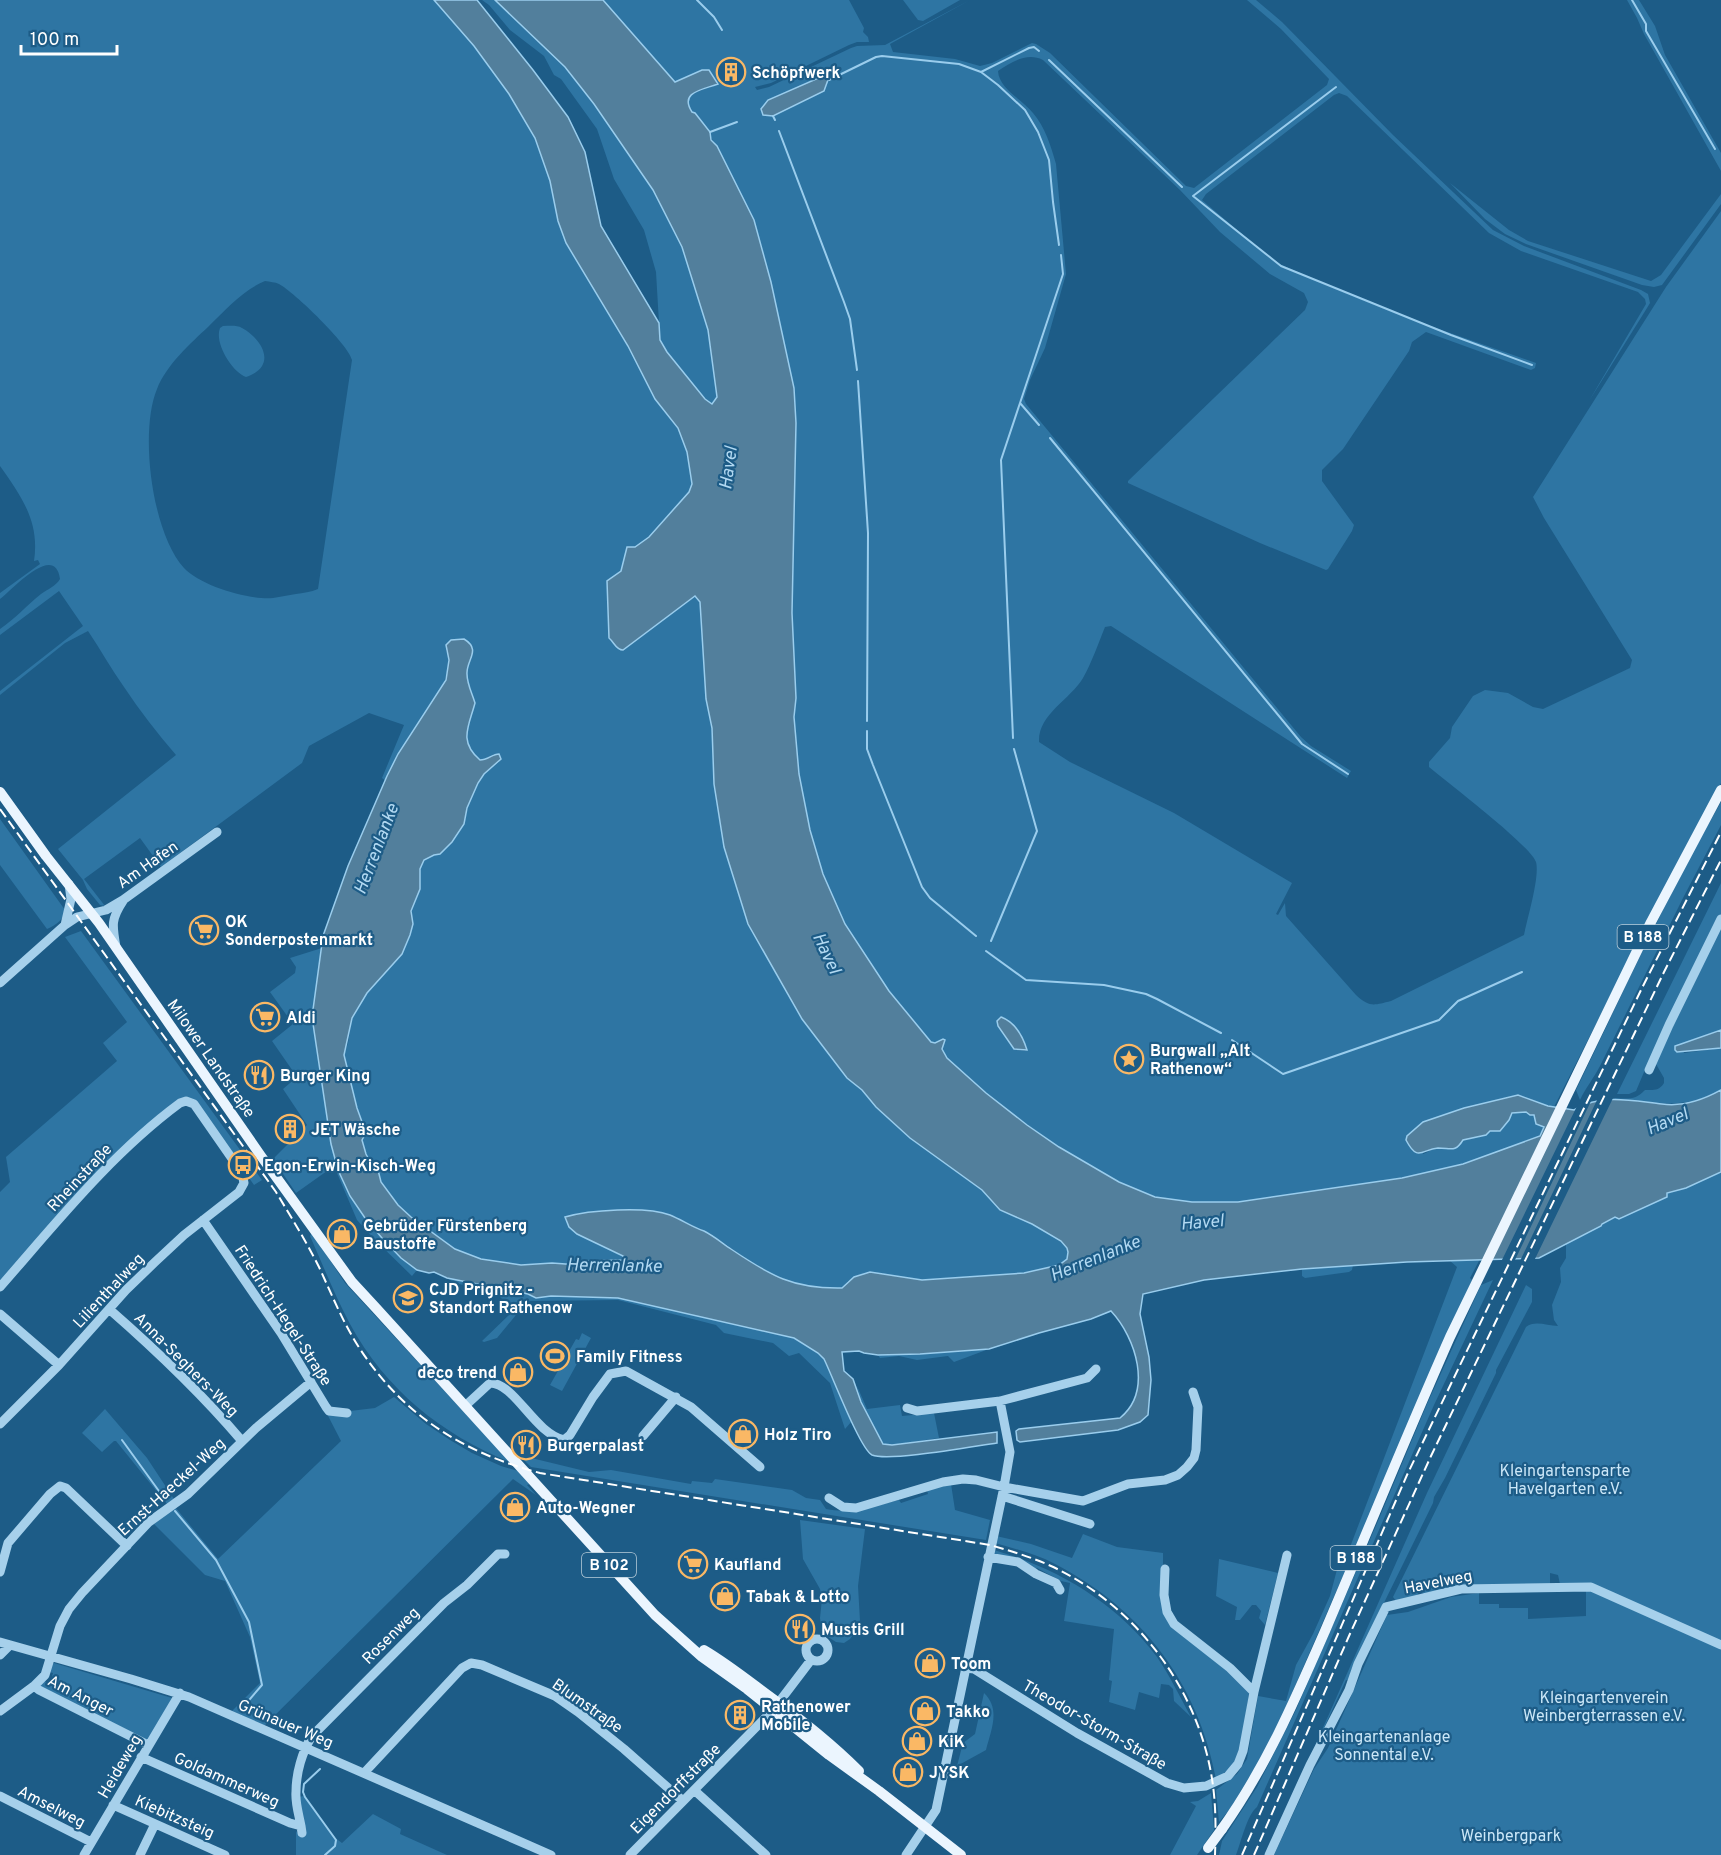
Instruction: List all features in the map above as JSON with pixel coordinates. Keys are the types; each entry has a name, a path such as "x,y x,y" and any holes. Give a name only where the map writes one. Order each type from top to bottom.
{"main road":[{"name":"B 188","path":"1205,1851 1254,1782 1295,1700 1421,1401 1477,1280 1651,922 1721,790"},
{"name":"Milower Landstraße","path":"0,792 46,856 92,914 352,1282 626,1584 678,1635 702,1657 834,1746 879,1791 961,1855"}],"street":[{"name":"Am Hafen","path":"0,983 65,925 77,917 106,910 123,900 217,832"},
{"path":"65,925 71,899 69,884"},
{"name":"Milower Landstraße","path":"117,949 112,930 113,917 123,900"},
{"path":"1649,1070 1721,919"},
{"name":"Rheinstraße","path":"0,1287 83,1192 149,1126 180,1103 194,1104 242,1173 244,1183"},
{"name":"Lilienthalweg","path":"0,1424 59,1365 155,1262 239,1192 244,1183"},
{"name":"Friedrich-Hegel-Straße","path":"203,1220 281,1333 329,1411 347,1413"},
{"name":"Anna-Seghers-Weg","path":"109,1309 206,1401 242,1441"},
{"path":"0,1314 59,1365"},
{"path":"907,1408 917,1411 1000,1401 1088,1378 1096,1369"},
{"path":"465,1406 490,1383 498,1383 538,1424 557,1439 564,1440 570,1435 610,1374 626,1371 691,1407 760,1467"},
{"name":"Ernst-Haeckel-Weg","path":"34,1686 45,1675 60,1626 69,1609 82,1593 149,1522 188,1494 242,1441 311,1382"},
{"path":"1003,1491 1083,1501 1128,1484 1172,1478 1187,1467 1194,1458 1196,1450 1198,1407 1192,1392"},
{"path":"643,1436 676,1397"},
{"path":"906,1855 936,1810 1003,1491 1010,1452 1000,1401"},
{"path":"829,1498 843,1507 856,1508 954,1480 976,1480 1090,1524"},
{"path":"0,1572 4,1540 60,1486 66,1488 127,1546"},
{"name":"Rosenweg","path":"305,1748 320,1727 444,1604 498,1554 505,1554"},
{"path":"1254,1692 1287,1555"},
{"path":"988,1557 1018,1562 1056,1583 1060,1590"},
{"path":"1165,1569 1164,1595 1167,1612 1174,1624 1230,1668 1254,1692"},
{"name":"Havelweg","path":"1269,1855 1310,1766 1349,1690 1358,1664 1386,1607 1461,1589 1591,1587 1721,1645"},
{"name":"Grünauer Weg","path":"0,1642 180,1694 550,1855"},
{"path":"0,1655 10,1645"},
{"name":"Eigendorffstraße","path":"630,1855 776,1707 811,1660"},
{"name":"Blumstraße","path":"364,1773 462,1668 471,1663 482,1665 555,1696 597,1727 683,1801"},
{"name":"Theodor-Storm-Straße","path":"966,1668 974,1669 1077,1733 1176,1787 1192,1788 1213,1784 1228,1776 1240,1759 1243,1750 1254,1692"},
{"path":"0,1711 34,1686"},
{"name":"Am Anger","path":"34,1686 148,1745"},
{"name":"Heideweg","path":"84,1855 180,1694"},
{"name":"Goldammerweg","path":"141,1757 301,1829 295,1793 305,1748"},
{"path":"694,1790 766,1855"},
{"name":"Amselweg","path":"0,1797 91,1842"},
{"name":"Kiebitzsteig","path":"113,1805 225,1855"},
{"path":"140,1855 154,1824"}],"green space":[{"path":"0,0 434,0 474,46 509,94 535,138 550,181 558,221 566,243 628,346 655,399 678,428 687,452 692,484 689,492 649,537 635,547 627,547 621,571 613,577 614,642 620,650 696,596 700,602 706,699 712,728 714,784 724,847 748,924 802,1019 847,1078 910,1138 982,1190 1000,1210 1032,1224 1061,1241 1067,1248 1067,1259 1060,1265 1024,1273 922,1280 870,1272 848,1281 842,1288 823,1288 799,1285 781,1279 748,1260 711,1234 669,1215 651,1211 603,1211 576,1214 577,1234 623,1256 623,1260 588,1261 579,1265 552,1263 521,1265 481,1259 455,1249 411,1217 398,1205 381,1182 378,1170 367,1156 362,1140 366,1132 357,1108 344,1055 352,1018 367,993 402,954 413,924 411,911 420,889 420,869 424,860 452,842 464,824 470,798 478,783 484,774 499,762 494,754 486,760 480,760 473,753 467,740 468,726 475,703 467,675 472,658 446,650 448,665 444,681 436,698 392,766 386,781 382,778 404,725 369,713 309,746 302,763 161,867 140,838 84,879 105,906 100,905 58,849 176,755 136,705 88,631 65,643 0,695 0,691 83,626 59,591 0,635 0,629 60,579 56,569 50,565 42,567 22,579 0,599 0,593 40,564 38,560 34,561 34,534 27,510 0,466","holes":["265,281 279,284 308,308 332,331 352,360 318,589 273,598 251,597 213,586 184,568 173,552 164,531 152,482 149,455 152,408 161,380 187,347 235,301"]},
{"path":"482,0 495,0 565,67 594,104 653,190 682,247 708,330 717,397 712,404 705,399 660,340 656,272 644,230 614,179 597,129 561,79 554,75 544,56 510,30"},
{"path":"603,0 849,0 869,42 849,45 771,83 755,87 757,90 769,87 851,48 885,45 970,0 890,44 893,52 955,59 980,66 992,63 1032,43 1036,44 1050,53 1186,186 1194,188 1327,85 1329,79 1281,29 1247,0 1256,0 1282,22 1393,135 1493,230 1524,246 1648,294 1650,303 1589,401 1646,304 1645,299 1638,292 1521,251 1489,233 1347,96 1339,93 1206,194 1202,200 1269,257 1282,265 1416,321 1536,363 1535,368 1531,370 1426,332 1412,342 1409,351 1343,449 1322,470 1322,481 1354,525 1326,570 1260,543 1128,483 1305,310 1308,302 1304,293 1270,274 1220,232 1180,190 1043,60 1025,58 1014,61 998,71 1002,83 1037,118 1052,150 1056,164 1066,274 1045,348 1024,399 1026,404 1301,737 1311,746 1351,771 1347,778 1111,626 1105,627 1083,678 1044,723 1039,742 1070,762 1174,813 1292,883 1276,914 1278,915 1285,903 1286,916 1356,995 1372,1004 1391,1001 1524,935 1535,887 1536,862 1505,829 1429,767 1429,762 1450,738 1452,727 1473,696 1485,690 1508,693 1533,707 1543,709 1630,668 1632,660 1533,497 1666,287 1721,211 1721,783 1689,840 1554,1107 1533,1102 1518,1095 1464,1108 1423,1122 1423,1154 1435,1149 1455,1148 1463,1140 1485,1135 1508,1116 1519,1112 1535,1115 1536,1124 1544,1127 1540,1136 1463,1164 1402,1178 1238,1202 1192,1202 1155,1197 1119,1182 1059,1147 1027,1125 947,1058 942,1049 944,1042 940,1040 931,1042 889,991 845,924 823,874 810,830 799,774 794,717 796,698 792,613 796,423 794,388 771,282 754,220 717,146 692,113 687,102 691,94 716,85 702,70 675,82","holes":["1001,1017 1018,1030 1027,1048 1025,1051 1016,1050 997,1021"]},
{"path":"903,0 960,0 923,21 918,20"},
{"path":"1627,0 1639,0 1655,26 1665,55 1721,153 1721,171 1644,34"},
{"path":"1450,183 1509,230 1528,241 1651,281 1661,275 1721,194 1721,204 1662,285 1654,287 1642,285 1526,244 1505,234 1485,219"},
{"path":"223,326 242,328 250,333 261,346 264,360 262,367 256,373 246,377 230,363 220,341 220,328"},
{"path":"1721,802 1721,825 1600,1066 1580,1100 1576,1090 1664,908"},
{"path":"0,819 65,910 59,922 47,929 0,865"},
{"path":"1721,883 1721,1030 1681,1044 1684,1053 1721,1048 1721,1090 1707,1097 1681,1103 1614,1099 1635,1097 1645,1090 1658,1089 1664,1083 1664,1078 1656,1064 1647,1065 1636,1091 1629,1094 1617,1094"},
{"path":"81,931 262,1180 254,1185 197,1104 190,1100 148,1124 0,1282 0,1192 10,1182 6,1157 117,1061 103,1043 127,1022 65,937"},
{"path":"322,948 312,1017 331,1144 338,1170 350,1196 401,1258 417,1270 412,1276 357,1220 334,1166 296,1193 273,1159 307,1125 283,1089 297,1077 272,1041 293,1024 270,992 295,973 296,967 290,958"},
{"path":"1721,1172 1721,1855 1274,1855 1314,1769 1328,1748 1387,1615 1408,1612 1451,1597 1479,1593 1479,1604 1499,1604 1499,1608 1528,1608 1528,1619 1586,1616 1586,1591 1560,1584 1558,1575 1550,1573 1550,1584 1423,1594 1422,1592 1417,1596 1396,1601 1393,1597 1526,1327 1537,1324 1558,1326 1554,1320 1552,1305 1561,1282 1560,1268 1566,1258 1566,1244 1616,1217 1638,1211 1666,1193 1686,1188"},
{"path":"312,1233 345,1283 510,1462 485,1451 439,1424 398,1389 380,1369 350,1324 310,1236"},
{"path":"1480,1259 1278,1725 1230,1809 1219,1822 1216,1790 1237,1774 1247,1759 1258,1696 1286,1701 1296,1665 1330,1596 1339,1562 1347,1555 1457,1267 1449,1260"},
{"path":"1353,1265 1349,1272 1305,1278 1302,1276 1302,1269"},
{"path":"447,1278 528,1294 536,1298 551,1296 618,1298 794,1338 805,1345 819,1347 852,1421 845,1429 830,1383 799,1353 789,1356 773,1343 724,1333 716,1325 618,1300 530,1301 497,1338 484,1342 482,1341 514,1310 500,1297 477,1293 472,1287 455,1283"},
{"path":"1493,1280 1434,1405 1257,1807 1247,1822 1236,1855 1219,1855 1222,1841 1257,1787 1295,1712 1427,1404 1481,1285"},
{"path":"1526,1285 1532,1289 1532,1302 1434,1497 1287,1809 1427,1493"},
{"path":"582,1333 591,1338 562,1391 550,1385 576,1339 579,1340"},
{"path":"989,1349 954,1362 948,1356 917,1360 899,1356 880,1358 878,1355 920,1354"},
{"path":"857,1386 867,1409 900,1405 902,1416 934,1413 939,1438 892,1445 882,1444 861,1402"},
{"path":"394,1397 426,1424 450,1440 472,1453 518,1471 536,1495 513,1479 264,1726 232,1711 260,1683 250,1637 225,1581 205,1575 154,1524 175,1507 218,1559 341,1441 325,1410 350,1411 375,1408"},
{"path":"105,1409 147,1458 174,1499 167,1504 116,1441 102,1452 82,1433"},
{"path":"519,1455 589,1472 611,1470 691,1484 692,1481 712,1483 715,1479 792,1490 806,1498 820,1500 826,1509 845,1511 899,1500 901,1503 928,1494 927,1490 951,1484 955,1510 990,1520 986,1540 531,1467"},
{"path":"800,1520 865,1529 858,1586 860,1621 850,1639 844,1643 836,1642 822,1633 820,1618 822,1599 820,1589 803,1559"},
{"path":"1083,1534 1117,1547 1163,1553 1165,1613 1247,1688 1249,1694 1240,1752 1231,1768 1216,1779 1195,1711 1180,1681 1161,1652 1139,1626 1086,1582 1055,1564 995,1543 996,1536 1031,1544 1072,1558"},
{"path":"994,1550 1063,1578 1084,1590 1124,1620 1157,1657 1191,1717 1174,1701 1173,1689 1169,1685 1161,1684 1159,1698 1139,1692 1135,1710 1109,1702 1114,1629 1064,1621 1070,1583 1061,1581 1037,1568 1035,1570 996,1555 993,1553"},
{"path":"1219,1559 1278,1573 1265,1625 1259,1618 1261,1611 1256,1605 1252,1605 1240,1620 1235,1620 1237,1607 1216,1596"},
{"path":"54,1663 172,1698 148,1740 143,1741 40,1686 43,1681 50,1683 53,1673 49,1672 50,1666"},
{"path":"984,1693 989,1699 993,1713 986,1750 957,1766 963,1743 975,1734"},
{"path":"1211,1793 1214,1830 1197,1855 1170,1855 1196,1806 1190,1802 1198,1801"},
{"path":"304,1796 334,1837 342,1843 373,1814 401,1829 400,1834 447,1855 296,1855 296,1831 300,1837 305,1837 298,1797"}],"water":[{"path":"434,0 477,0 568,117 585,152 601,226 659,323 660,340 667,352 705,399 712,404 717,397 708,330 682,247 653,190 594,104 565,67 495,0 603,0 675,82 702,70 709,70 718,84 694,93 688,100 689,105 692,112 710,132 711,140 717,146 754,220 771,282 794,388 796,423 792,613 796,698 794,717 799,774 810,830 823,874 845,924 889,991 931,1042 945,1040 942,1049 947,1058 986,1093 1059,1147 1119,1182 1155,1197 1192,1202 1238,1202 1402,1178 1463,1164 1540,1136 1544,1127 1536,1124 1534,1115 1526,1112 1512,1113 1500,1131 1490,1131 1486,1135 1463,1140 1455,1148 1438,1148 1420,1153 1410,1147 1406,1140 1407,1136 1423,1122 1464,1108 1518,1095 1548,1106 1574,1110 1595,1101 1606,1100 1685,1104 1721,1090 1721,1172 1686,1188 1667,1193 1667,1197 1619,1219 1615,1217 1539,1258 1407,1262 1302,1269 1204,1280 1143,1294 1140,1314 1149,1357 1151,1380 1148,1415 1140,1422 1118,1430 1020,1442 1017,1440 1016,1431 1120,1418 1130,1407 1136,1394 1137,1364 1128,1335 1111,1311 989,1349 878,1355 859,1351 842,1352 844,1371 853,1379 861,1402 883,1444 892,1445 997,1432 997,1443 933,1453 881,1457 872,1455 861,1440 824,1359 794,1338 618,1298 551,1296 536,1298 528,1294 417,1270 401,1258 365,1218 350,1196 338,1170 331,1144 312,1017 323,936 348,866 398,754 446,680 449,660 446,645 451,640 464,639 473,651 467,674 475,703 468,726 467,740 473,753 480,760 499,754 501,759 484,774 478,783 467,808 464,824 452,842 440,854 424,860 420,869 420,889 411,911 413,924 410,935 402,954 367,993 352,1018 344,1055 357,1108 366,1133 362,1140 366,1154 372,1166 380,1166 378,1170 381,1182 398,1205 455,1249 481,1259 521,1265 552,1263 579,1265 588,1261 623,1260 623,1256 577,1234 569,1227 565,1217 588,1212 618,1210 660,1212 708,1233 745,1258 783,1279 825,1288 842,1288 854,1277 870,1272 922,1280 1024,1273 1059,1265 1067,1259 1068,1252 1061,1241 1032,1224 1000,1210 982,1190 910,1138 847,1078 802,1019 748,924 724,847 714,784 712,728 706,699 700,602 695,596 623,650 609,638 607,581 621,571 627,547 635,547 649,537 689,492 692,484 687,452 678,428 655,399 628,346 566,243 558,221 550,181 535,138 509,94 474,46"},
{"path":"823,76 829,77 824,91 773,116 763,115 761,109 768,100"},
{"path":"1001,1017 1018,1030 1027,1050 1014,1049 998,1026 997,1021"},
{"path":"1721,1030 1721,1048 1677,1052 1675,1050 1675,1046"}],"pier":[{"path":"1614,1096 1534,1261 1520,1261 1598,1098"},
{"path":"1592,1099 1514,1262 1501,1262 1578,1104"}],"waterway":[{"path":"697,0 714,17 722,30"},
{"path":"1632,0 1646,24 1646,31 1715,149"},
{"path":"981,72 1029,48 1034,47 1039,51"},
{"path":"829,80 882,56 959,64 981,72 1025,110 1038,132 1049,160 1059,245"},
{"path":"1049,60 1182,187"},
{"path":"1336,87 1193,196 1281,266 1451,335 1532,365"},
{"path":"773,116 775,120"},
{"path":"710,132 737,122"},
{"path":"779,131 850,319 857,370"},
{"path":"1020,403 1063,274 1061,255"},
{"path":"858,381 868,533 867,721"},
{"path":"1013,738 1001,460 1020,403 1039,425"},
{"path":"1050,438 1302,744 1348,774"},
{"path":"867,731 867,749 922,887 930,898 976,936"},
{"path":"991,941 1037,831 1014,749"},
{"path":"986,951 1026,980 1104,985 1146,994 1221,1033"},
{"path":"1232,1040 1283,1074 1439,1020 1458,1001 1522,972"},
{"path":"122,1440 164,1498"},
{"path":"175,1511 216,1560 249,1622 262,1685 244,1706"},
{"path":"320,1769 304,1784 303,1792 336,1840 335,1846 325,1855"}],"railway":[{"path":"0,809 276,1192 314,1257 360,1349 377,1373 416,1412 461,1443 512,1465 540,1473 990,1545 1051,1566 1081,1582 1108,1602 1156,1650 1175,1678 1191,1708 1203,1740 1211,1773 1214,1793 1215,1855"},
{"path":"1242,1855 1407,1475 1642,988 1721,832"},
{"path":"1254,1855 1349,1636 1431,1456 1664,972 1721,860"}],"place":[{"name":"Schöpfwerk","path":"731,72"},
{"name":"OK Sonderpostenmarkt","path":"204,930"},
{"name":"Aldi","path":"265,1017"},
{"name":"Burgwall „Alt Rathenow“","path":"1129,1059"},
{"name":"Burger King","path":"259,1075"},
{"name":"JET Wäsche","path":"290,1129"},
{"name":"Egon-Erwin-Kisch-Weg","path":"243,1165"},
{"name":"Gebrüder Fürstenberg Baustoffe","path":"342,1234"},
{"name":"CJD Prignitz - Standort Rathenow","path":"408,1298"},
{"name":"Family Fitness","path":"555,1356"},
{"name":"deco trend","path":"518,1372"},
{"name":"Holz Tiro","path":"743,1434"},
{"name":"Burgerpalast","path":"526,1445"},
{"name":"Auto-Wegner","path":"515,1507"},
{"name":"Kaufland","path":"693,1564"},
{"name":"Tabak & Lotto","path":"725,1596"},
{"name":"Mustis Grill","path":"800,1629"},
{"name":"Toom","path":"930,1663"},
{"name":"Takko","path":"925,1711"},
{"name":"Rathenower Mobile","path":"740,1715"},
{"name":"KiK","path":"917,1741"},
{"name":"JYSK","path":"908,1772"}],"water label":[{"name":"Havel","path":"728,468"},
{"name":"Herrenlanke","path":"376,849"},
{"name":"Havel","path":"827,953"},
{"name":"Havel","path":"1667,1121"},
{"name":"Havel","path":"1202,1222"},
{"name":"Herrenlanke","path":"1095,1258"},
{"name":"Herrenlanke","path":"614,1265"}],"park label":[{"name":"Kleingartensparte Havelgarten e.V.","path":"1565,1479"},
{"name":"Kleingartenverein Weinbergterrassen e.V.","path":"1604,1706"},
{"name":"Kleingartenanlage Sonnental e.V.","path":"1384,1745"},
{"name":"Weinbergpark","path":"1511,1835"}]}
